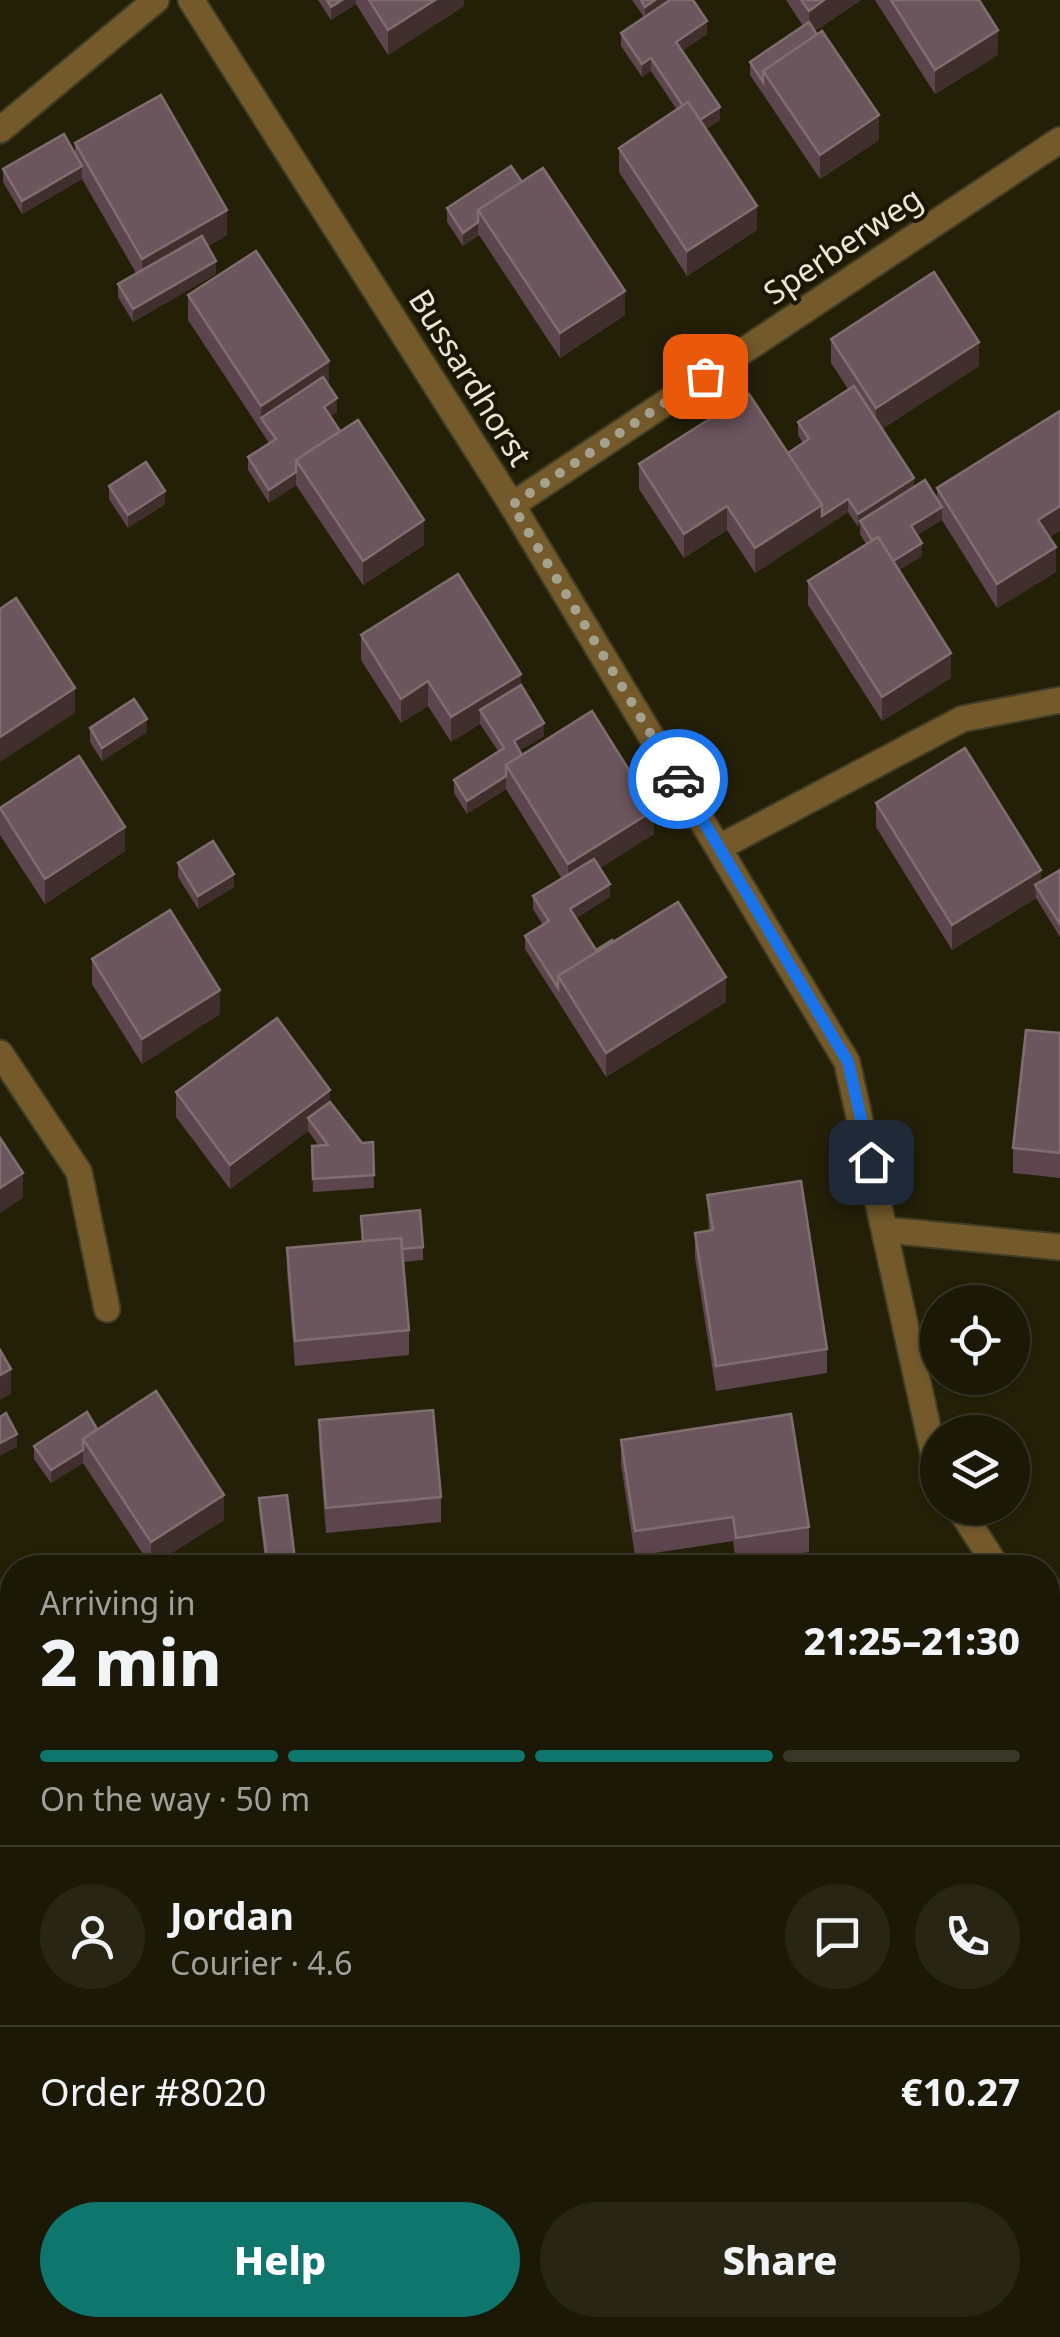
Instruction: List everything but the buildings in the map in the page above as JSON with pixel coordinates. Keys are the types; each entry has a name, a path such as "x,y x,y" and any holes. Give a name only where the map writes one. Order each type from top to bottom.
{"street":[{"path":"0,130 156,0"},
{"name":"Bussardhorst","path":"190,0 512,505 848,1062 925,1415"},
{"name":"Sperberweg","path":"512,505 1060,140"},
{"path":"720,847 962,719 1060,700"},
{"path":"0,1054 79,1172 107,1309"},
{"path":"886,1230 1060,1247"},
{"path":"970,1525 989,1555"}],"way so far":[{"path":"678,779 512,505 705,376"}],"route":[{"path":"678,779 848,1062 871,1162"}]}
